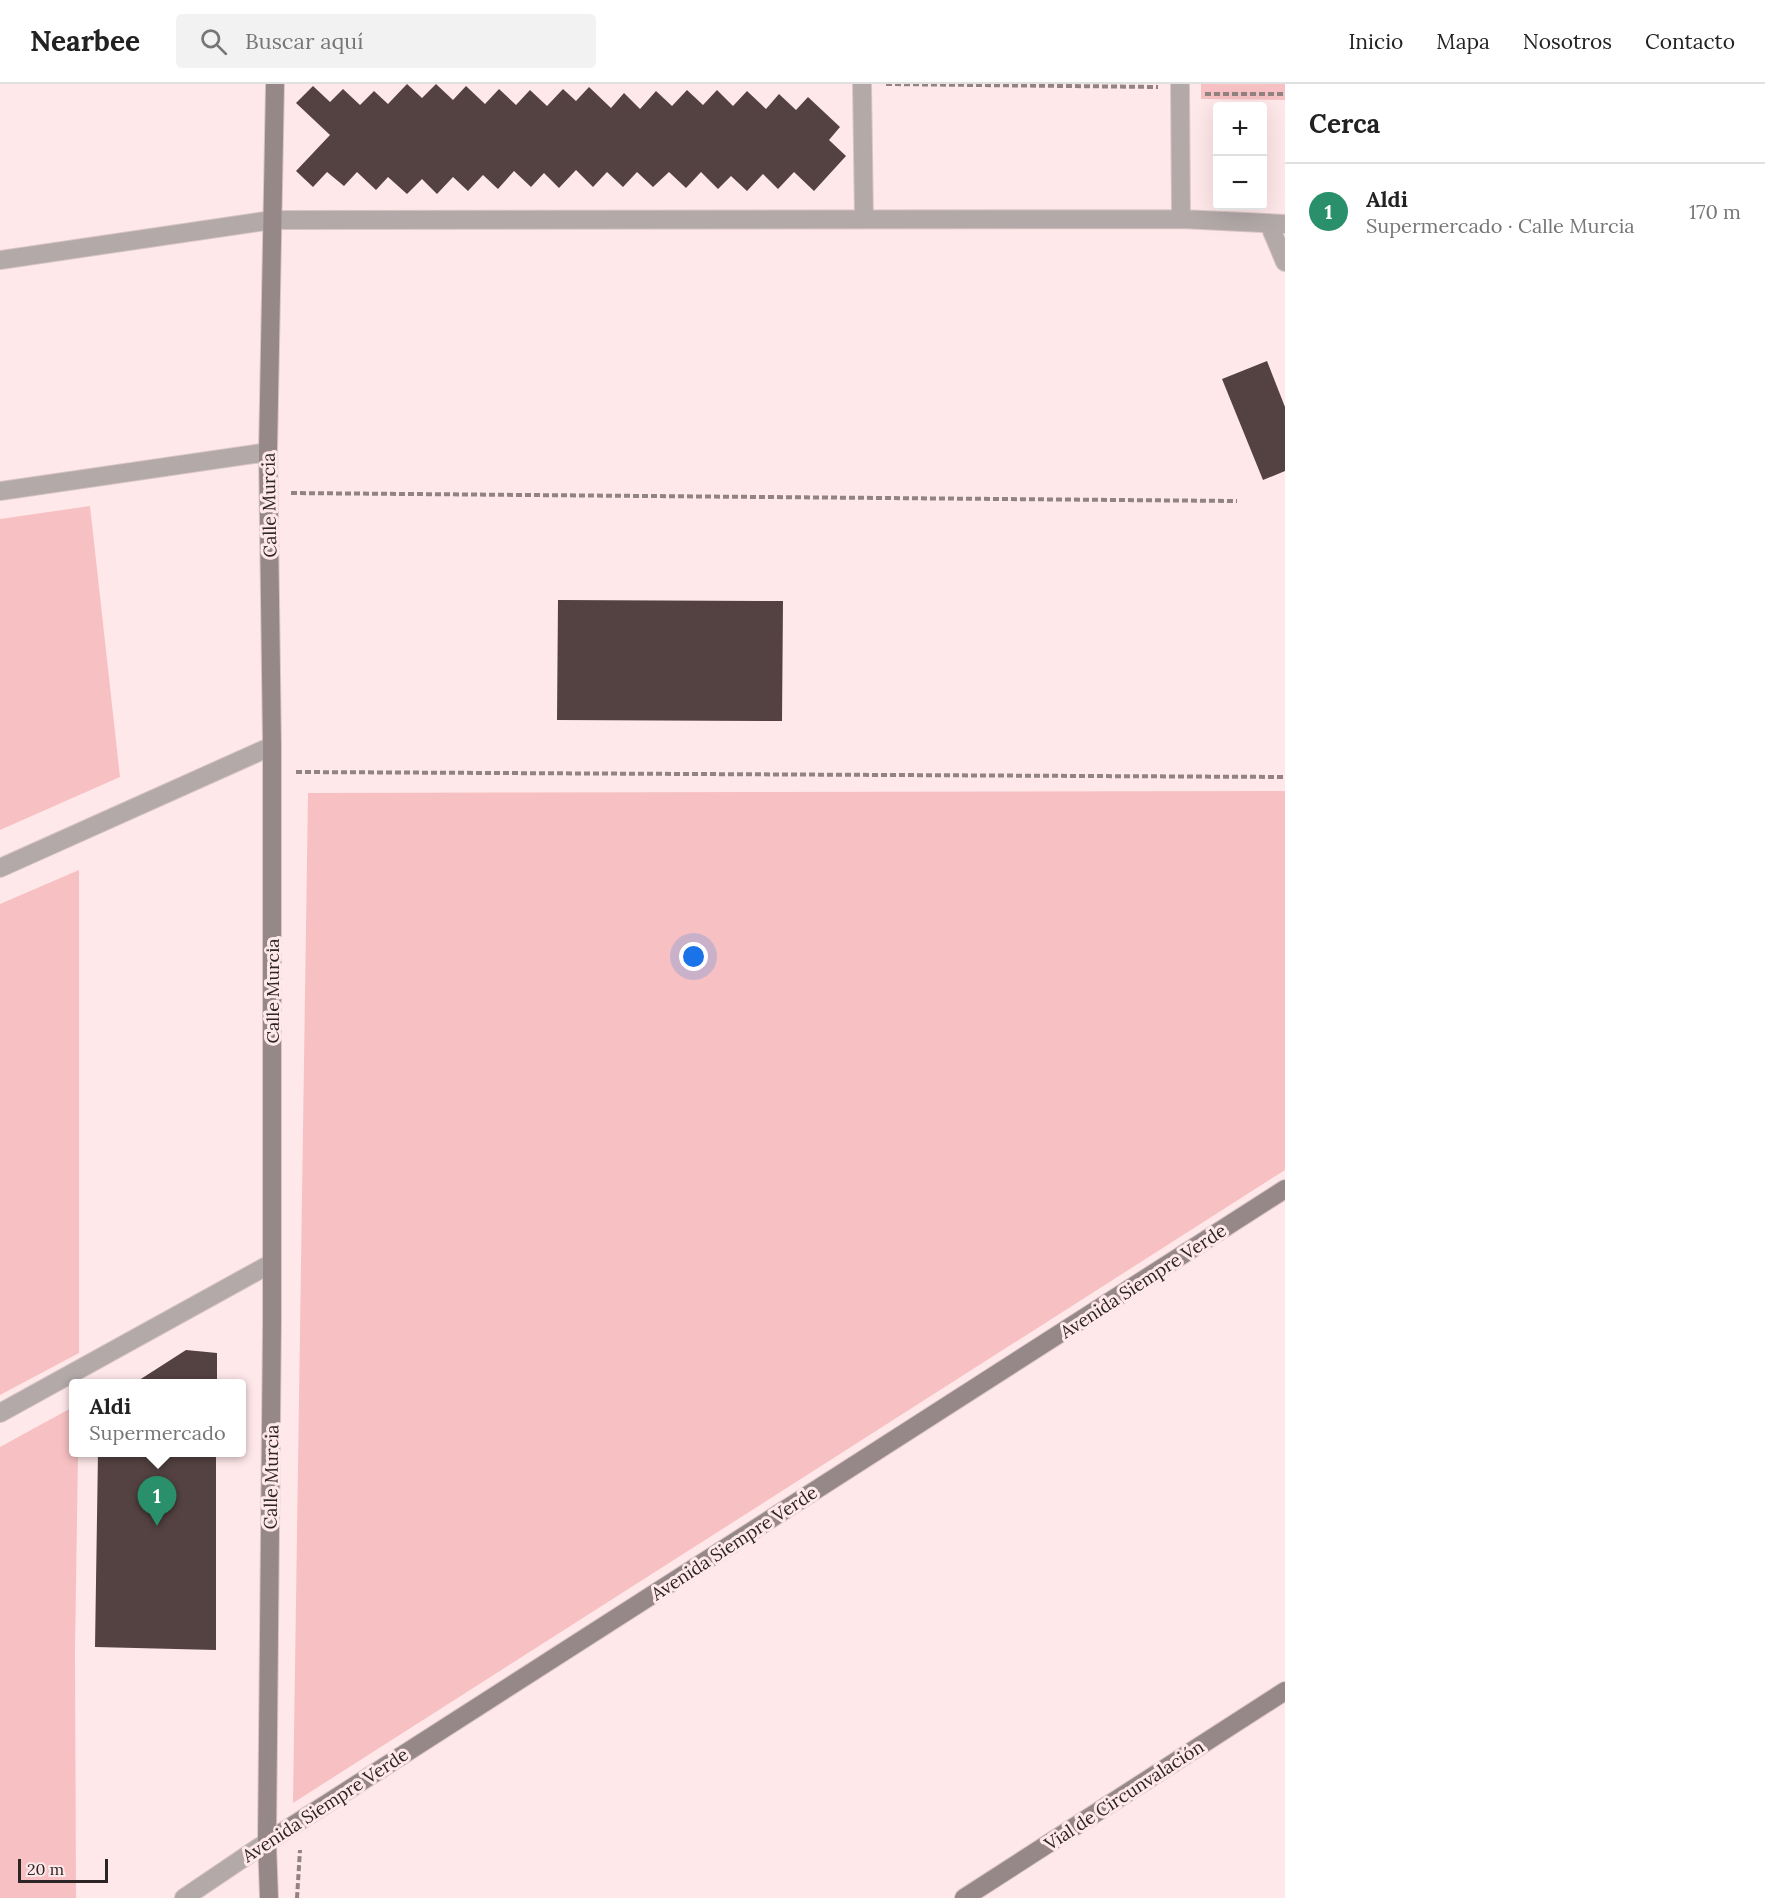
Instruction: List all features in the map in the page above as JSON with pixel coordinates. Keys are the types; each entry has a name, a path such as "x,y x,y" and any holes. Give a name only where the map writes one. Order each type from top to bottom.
{"street":[{"name":"Calle Murcia","path":"269,1898 267,1842 272,1263 272,746 268,452 275,84"},
{"path":"862,84 864,219"},
{"path":"1180,88 1181,219"},
{"path":"0,260 272,220 1181,219 1277,224 1285,262"},
{"path":"0,490 268,452"},
{"path":"0,868 272,746"},
{"name":"Avenida Siempre Verde","path":"184,1898 267,1842 1285,1189"},
{"path":"0,1413 272,1263"},
{"name":"Vial de Circunvalación","path":"964,1898 1285,1691"}],"path":[{"path":"877,84 1180,88 1285,94"},
{"path":"270,493 1237,501"},
{"path":"272,772 1285,777"}],"shaded area":[{"path":"1201,84 1285,84 1285,100 1201,99"},
{"path":"90,506 120,777 0,830 0,519"},
{"path":"1285,791 1285,1170 293,1803 308,793"},
{"path":"79,870 79,1353 0,1395 0,904"},
{"path":"69,1409 69,1457 78,1457 75,1651 76,1898 0,1898 0,1447"}],"building":[{"path":"407,84 422,98 436,84 453,100 466,86 485,104 499,89 516,105 530,90 547,106 563,89 576,101 589,87 611,108 624,93 640,109 656,91 672,106 687,90 703,105 717,90 733,106 747,91 766,109 779,94 796,110 808,97 840,127 829,140 846,156 814,191 794,172 778,189 763,174 747,191 731,176 718,189 701,172 686,188 669,172 653,187 637,172 623,187 607,172 593,187 576,170 559,188 544,173 531,187 514,171 498,189 483,175 468,191 453,177 437,194 422,179 407,194 388,177 376,190 357,172 344,186 327,172 313,187 296,171 330,135 296,103 313,86 330,102 343,89 360,105 374,91 388,104"},
{"path":"1267,361 1285,407 1285,471 1263,480 1222,379"},
{"path":"558,600 783,601 782,721 557,720"},
{"path":"186,1350 217,1353 217,1379 141,1379"},
{"path":"98,1457 216,1457 216,1650 95,1647"}],"place":[{"name":"Aldi","path":"157,1526"}]}
